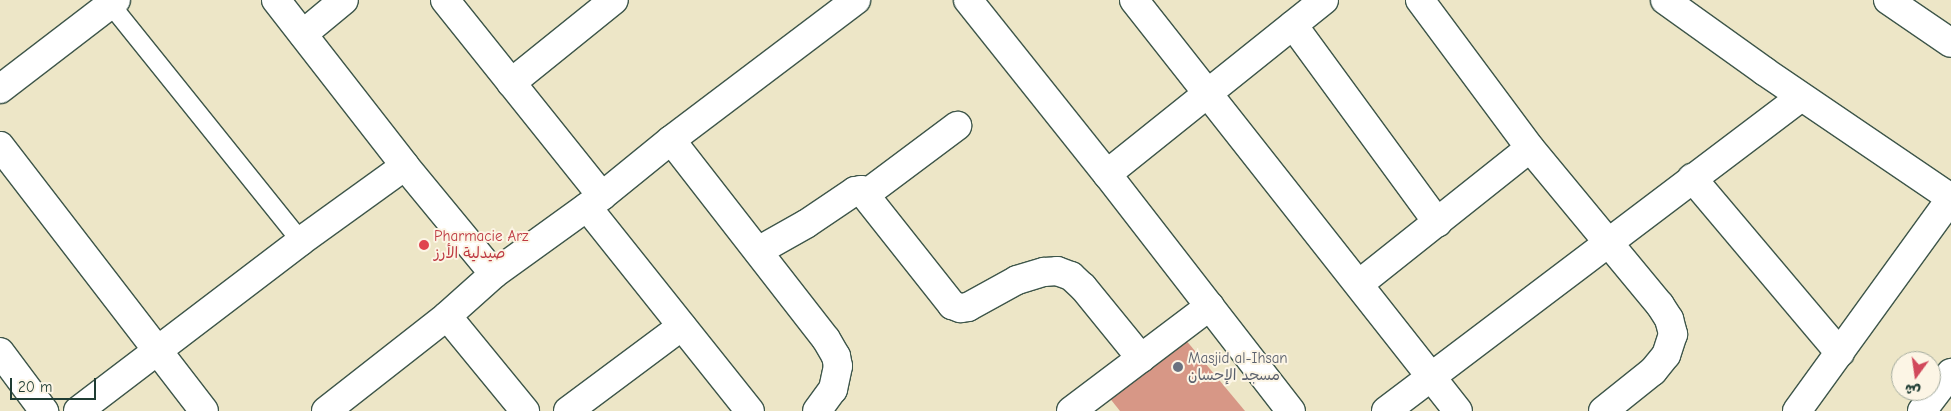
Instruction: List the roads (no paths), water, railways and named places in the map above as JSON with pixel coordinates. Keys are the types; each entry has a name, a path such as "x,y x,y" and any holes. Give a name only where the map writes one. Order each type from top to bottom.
{"street":[{"path":"276,0 405,166 494,274"},
{"path":"303,34 344,0"},
{"path":"445,0 511,83 682,326 750,411"},
{"path":"326,411 447,316 494,274 594,201 671,140 856,0"},
{"path":"968,0 1107,174 1291,411"},
{"path":"1134,0 1458,411"},
{"path":"1107,174 1324,0"},
{"path":"1420,0 1530,148 1609,242 1660,305 1669,319 1673,334 1666,355 1653,371 1603,411"},
{"path":"1665,0 1801,97 1951,198 1797,411"},
{"path":"1888,0 1951,43"},
{"path":"0,90 113,2"},
{"path":"511,83 607,2"},
{"path":"1292,25 1438,223"},
{"path":"1386,411 1801,97"},
{"path":"866,194 957,126"},
{"path":"671,140 826,339 836,356 838,366 833,390 817,411"},
{"path":"0,146 204,411"},
{"path":"1359,284 1530,148"},
{"path":"78,411 301,241 405,166"},
{"path":"1692,178 1840,353"},
{"path":"758,251 806,224 855,191 861,190 952,305 960,308 968,307 1017,280 1044,272 1057,271 1071,276 1083,287 1141,358"},
{"path":"1071,411 1210,306"},
{"path":"447,316 525,411"},
{"path":"568,411 682,326"},
{"path":"0,352 44,411"},
{"path":"1922,411 1951,373"}],"lane":[{"path":"113,2 301,241"}],"place":[{"name":"Pharmacie Arz صيدلية الأرز","path":"424,245"},
{"name":"Masjid al-Ihsan مسجد الإحسان","path":"1178,367"}]}
